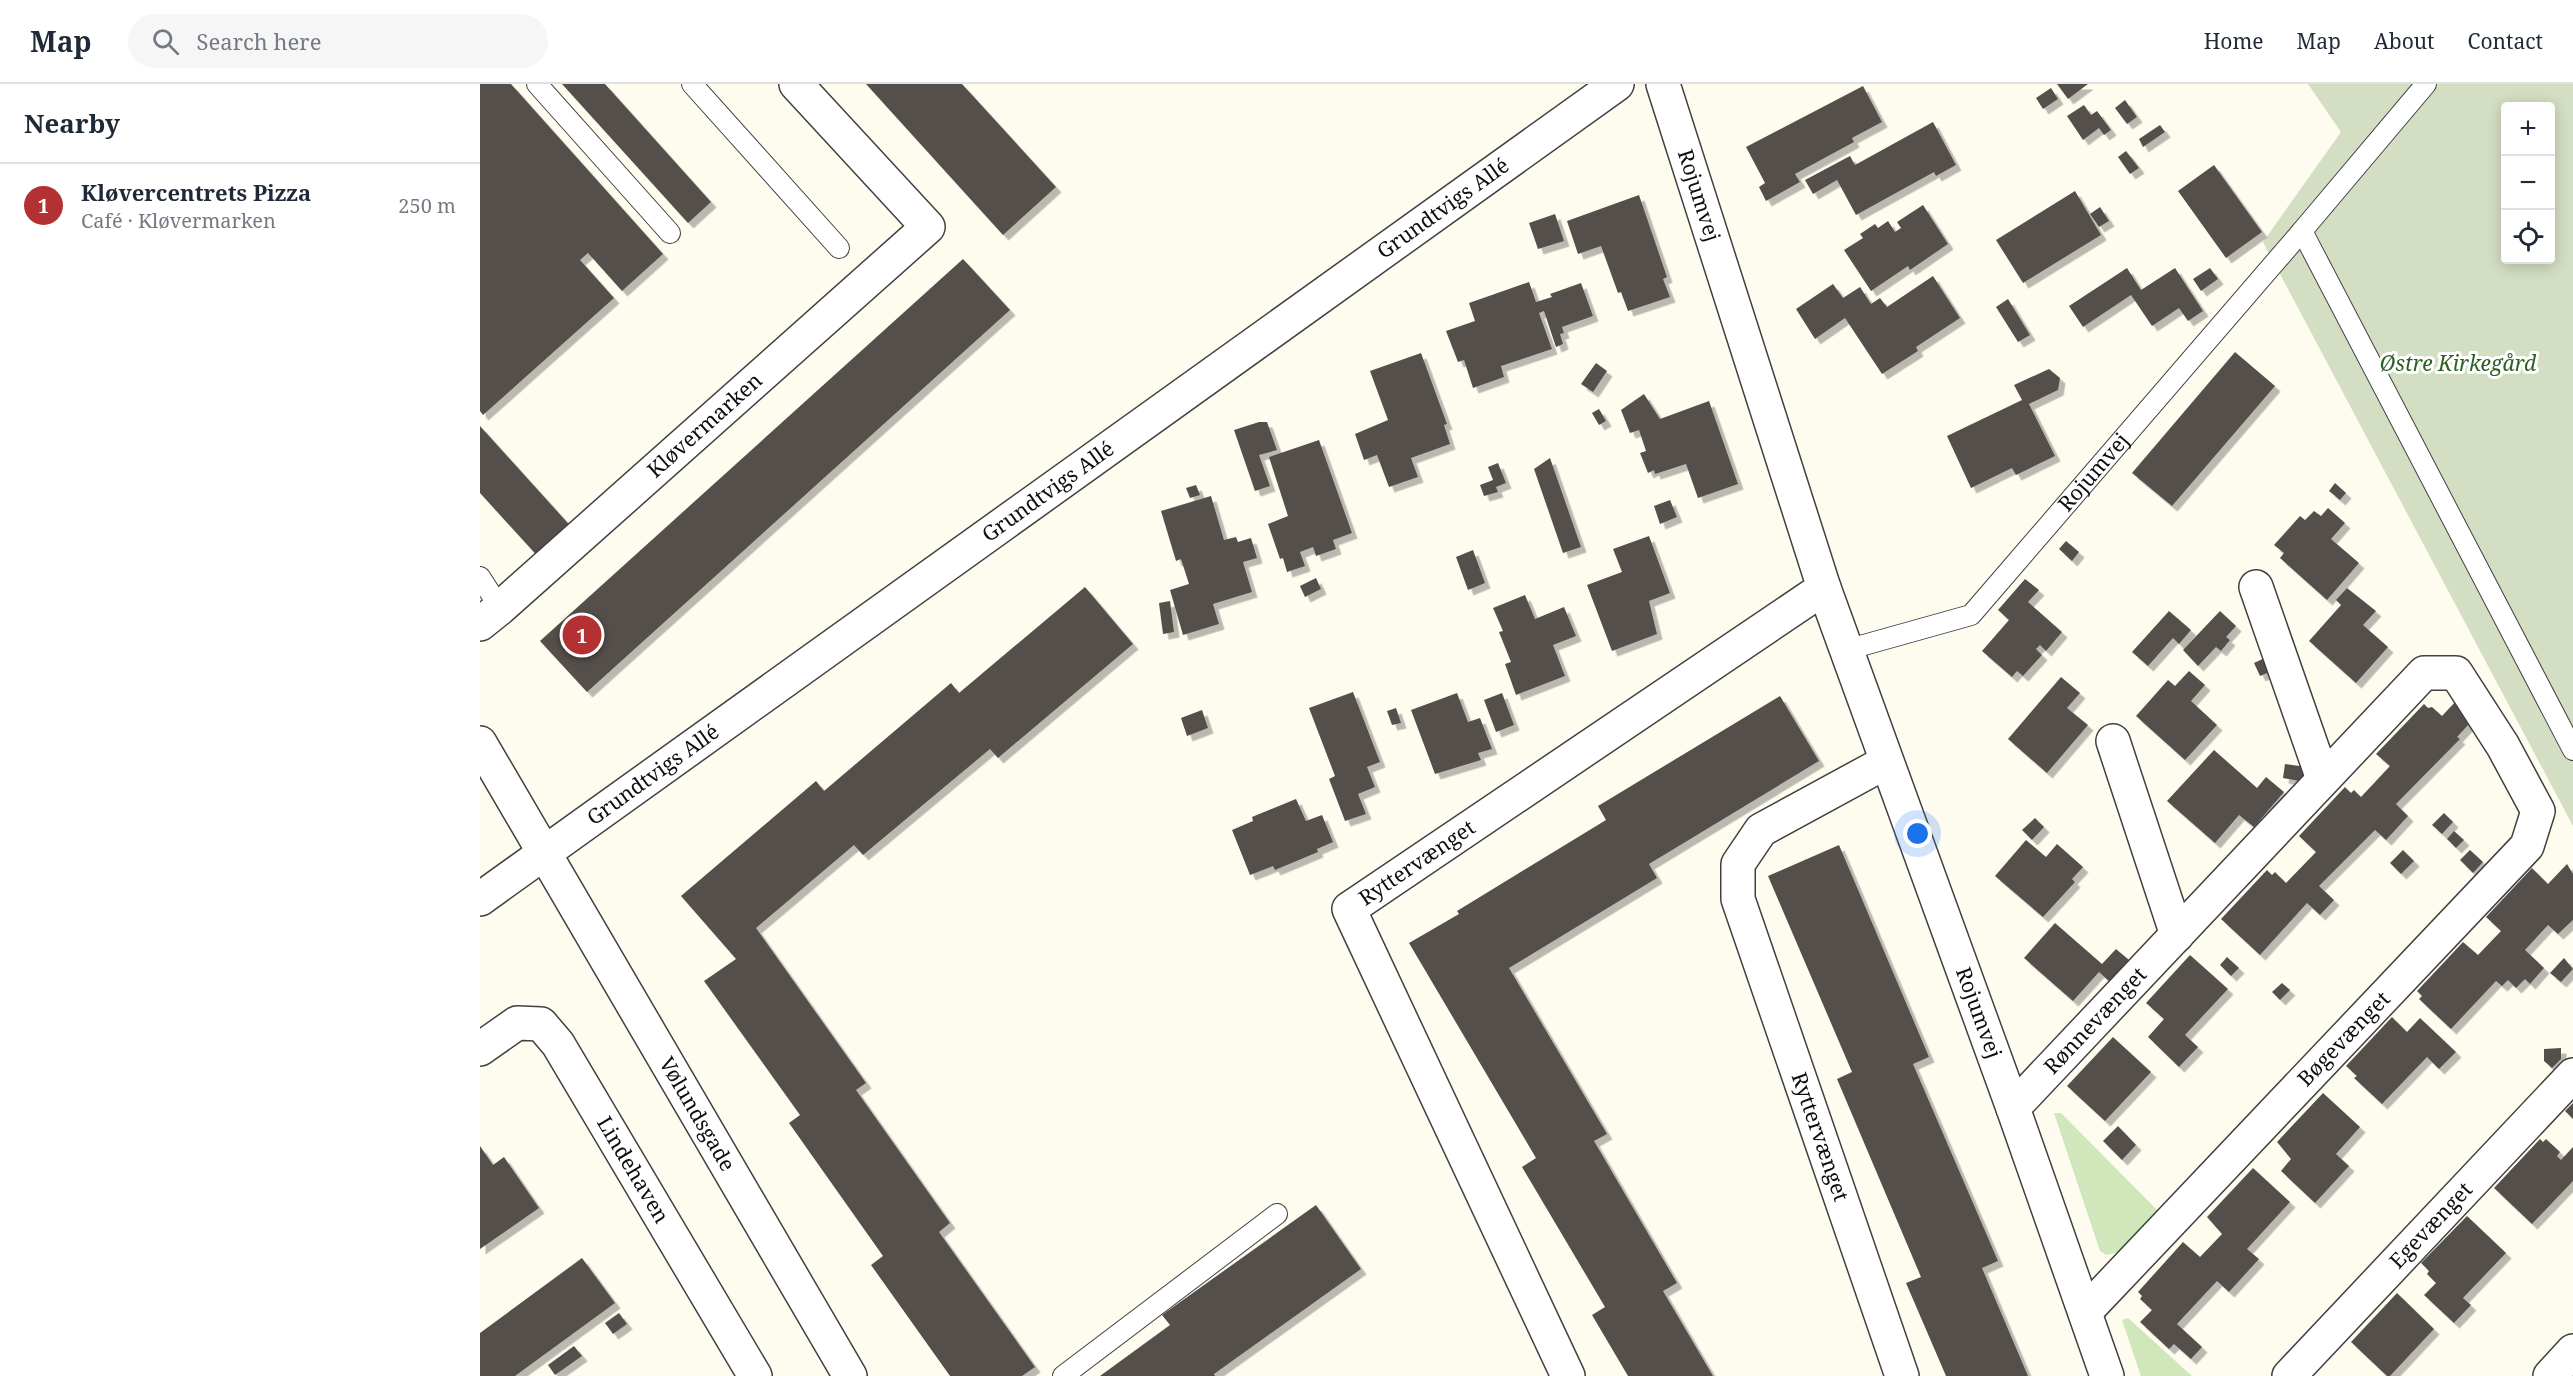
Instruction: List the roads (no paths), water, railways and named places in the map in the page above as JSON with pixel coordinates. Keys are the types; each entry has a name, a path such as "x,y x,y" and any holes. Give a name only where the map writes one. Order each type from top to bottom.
{"street":[{"name":"Kløvermarken","path":"490,616 928,226 796,84"},
{"name":"Grundtvigs Allé","path":"480,899 1617,84"},
{"name":"Rojumvej","path":"1663,84 1824,588 2013,1108 2107,1376"},
{"path":"2256,586 2323,779"},
{"name":"Ryttervænget","path":"1568,1376 1349,909 1824,588"},
{"name":"Rønnevænget","path":"2013,1108 2424,673 2456,673 2503,746"},
{"path":"2113,741 2177,935"},
{"path":"480,743 543,854"},
{"name":"Bøgevænget","path":"2085,1312 2527,846 2538,811 2503,746"},
{"name":"Ryttervænget","path":"1886,762 1761,830 1738,864 1738,899 1902,1376"},
{"name":"Vølundsgade","path":"543,854 850,1376"},
{"name":"Lindehaven","path":"480,1049 517,1023 540,1024 558,1044 755,1376"},
{"name":"Egevænget","path":"2289,1376 2573,1075"},
{"path":"2550,1376 2573,1352"}],"lane":[{"path":"537,84 670,233"},
{"path":"692,84 839,248"},
{"name":"Rojumvej","path":"1846,650 1971,615 2426,84"},
{"path":"2302,231 2573,750"},
{"path":"480,577 490,616"},
{"path":"1063,1376 1277,1214"}],"place":[{"name":"Kløvercentrets Pizza","path":"582,635"}],"park label":[{"name":"Østre Kirkegård","path":"2458,364"}]}
